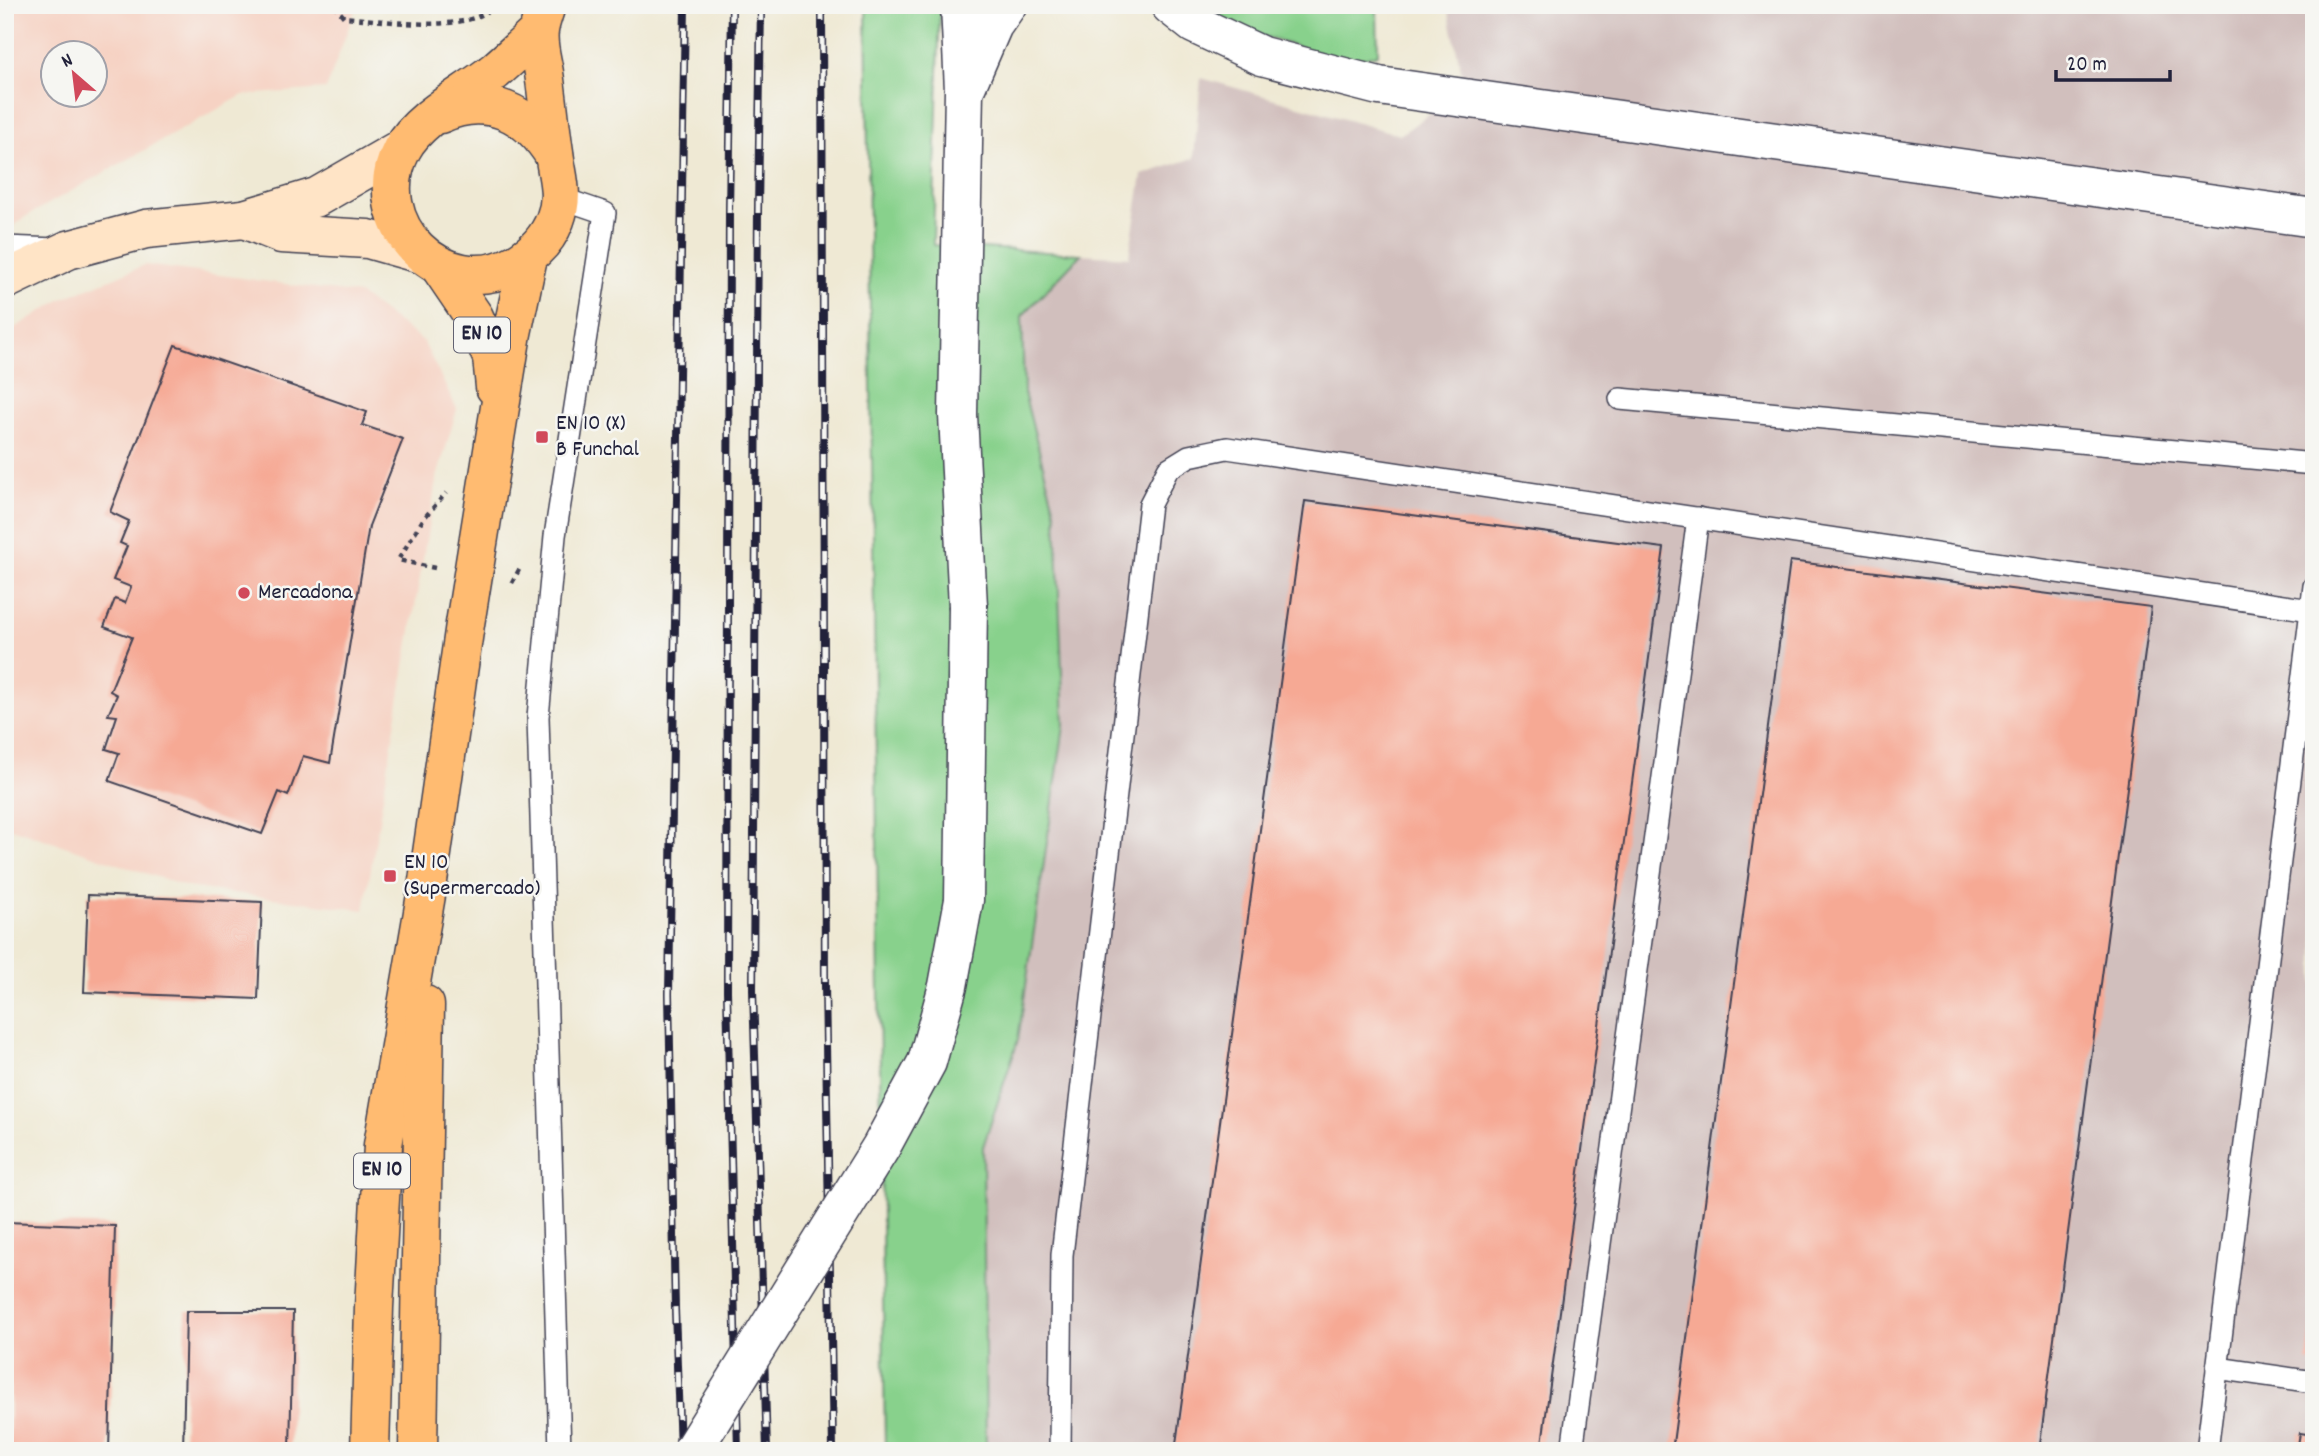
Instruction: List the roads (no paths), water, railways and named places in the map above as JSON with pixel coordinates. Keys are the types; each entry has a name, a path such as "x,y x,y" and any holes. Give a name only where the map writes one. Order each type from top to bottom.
{"main road":[{"name":"EN 10","path":"499,413 492,358 474,317 430,260 406,236 396,216 392,193 394,170 402,148 416,130 494,71 542,19"},
{"name":"EN 10","path":"430,260 462,273 485,274 508,268 528,257 544,241 555,220 561,198 560,176 554,155 542,19"},
{"name":"EN 10","path":"431,118 469,106 489,106 508,111 527,122 542,137 554,155"},
{"path":"5,280 68,250 146,229 244,219 317,197 402,148"},
{"path":"244,219 281,234 368,239 430,260"},
{"name":"EN 10","path":"370,1451 374,1307 383,1146 426,895 464,624 512,333 528,257"},
{"name":"EN 10","path":"418,1451 426,895"}],"street":[{"path":"692,1451 881,1147 927,1062 948,986 964,900 968,606 958,415 964,90 960,5"},
{"path":"964,90 993,25 1007,5"},
{"path":"1170,5 1194,23 1262,56 1378,86 2314,218"}],"lane":[{"path":"560,1451 538,717 555,536 605,213 561,198"},
{"path":"5,247 68,250"},
{"path":"1620,400 2314,464"},
{"path":"1060,1451 1062,1255 1150,504 1168,469 1189,456 1227,448 2311,610"},
{"path":"1572,1451 1698,518"},
{"path":"2207,1451 2314,586"},
{"path":"2217,1368 2314,1382"}],"railway":[{"path":"680,1451 669,994 685,5"},
{"path":"732,5 727,991 738,1451"},
{"path":"761,5 753,990 767,1451"},
{"path":"822,5 825,986 833,1451"}],"place":[{"name":"EN 10 (X) B Funchal","path":"542,437"},
{"name":"Mercadona","path":"244,593"},
{"name":"EN 10 (Supermercado)","path":"390,876"}]}
